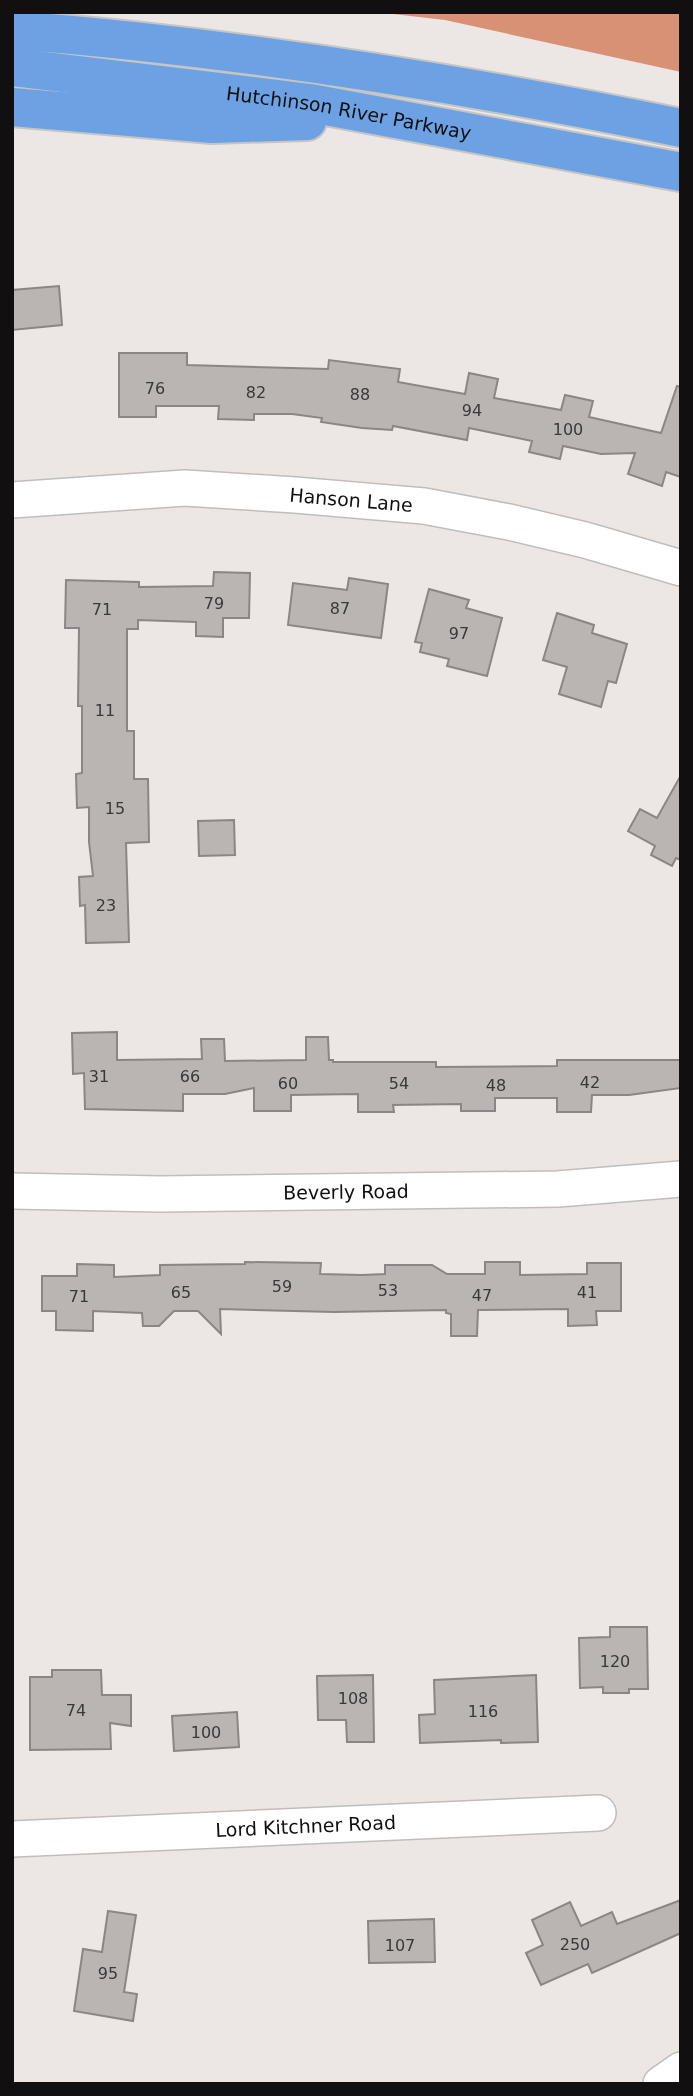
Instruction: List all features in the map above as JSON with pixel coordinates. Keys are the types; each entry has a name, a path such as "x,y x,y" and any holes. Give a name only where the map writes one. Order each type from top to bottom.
{"highway":[{"path":"24,12 153,44"},
{"name":"Hutchinson River Parkway","path":"12,30 326,64 497,92 681,128"},
{"name":"Hutchinson River Parkway","path":"12,66 310,103 681,172"},
{"path":"12,107 212,124 385,118"}],"street":[{"name":"Hanson Lane","path":"12,500 185,488 424,506 585,540 681,568"},
{"name":"Beverly Road","path":"12,1191 160,1194 558,1189 681,1179"},
{"name":"Lord Kitchner Road","path":"12,1839 598,1814"},
{"path":"661,2084 681,2070"}],"shaded area":[{"path":"376,12 681,12 681,72 445,20"}],"building":[{"path":"59,286 62,325 12,330 12,290"},
{"path":"119,353 187,353 187,365 328,369 329,360 400,369 398,382 465,394 469,373 498,379 494,398 561,410 565,395 593,401 589,417 661,433 677,386 681,387 681,477 666,472 662,486 628,474 635,453 601,454 563,446 560,459 529,452 532,441 469,428 467,440 393,426 392,430 321,422 322,418 292,414 254,414 254,420 218,419 219,406 156,406 156,417 119,417"},
{"path":"214,572 250,573 249,618 223,618 223,637 196,636 196,622 138,620 138,629 127,629 127,731 134,731 134,779 148,779 149,842 126,843 129,942 86,943 85,905 80,906 79,877 93,876 89,807 77,808 76,774 82,773 82,706 78,706 79,628 65,628 66,580 139,582 139,587 213,586"},
{"path":"349,578 388,584 381,638 288,625 293,583 347,590"},
{"path":"429,589 469,600 466,608 502,618 487,676 447,666 449,659 420,652 422,643 415,642"},
{"path":"557,613 594,625 592,633 627,644 616,683 608,681 601,707 559,694 567,667 543,660"},
{"path":"681,775 681,860 676,858 672,866 651,855 655,846 628,831 640,809 657,818"},
{"path":"234,820 235,855 199,856 198,821"},
{"path":"117,1032 117,1060 202,1059 201,1039 224,1039 225,1061 306,1060 306,1037 328,1037 329,1060 333,1062 436,1062 436,1067 557,1066 557,1060 681,1060 681,1088 629,1095 592,1095 591,1112 557,1112 557,1098 495,1098 495,1111 461,1111 461,1104 393,1105 394,1112 358,1112 358,1094 291,1095 291,1111 254,1111 254,1088 225,1094 183,1094 183,1111 85,1109 84,1073 73,1074 72,1033"},
{"path":"485,1262 520,1262 520,1275 587,1274 587,1263 621,1263 621,1311 596,1311 597,1325 568,1326 568,1309 478,1310 477,1336 451,1336 451,1314 446,1313 446,1310 334,1312 220,1309 221,1334 198,1311 174,1311 159,1326 143,1326 142,1313 93,1311 93,1331 56,1330 56,1311 42,1311 42,1276 77,1276 77,1264 114,1265 114,1277 160,1275 160,1265 321,1263 320,1274 362,1275 385,1274 385,1265 432,1265 447,1274 485,1274"},
{"path":"610,1627 647,1627 648,1689 629,1689 629,1693 603,1693 603,1687 580,1688 579,1638 610,1637"},
{"path":"52,1670 101,1670 102,1695 131,1695 131,1726 110,1723 111,1749 30,1750 30,1677 52,1677"},
{"path":"373,1675 374,1742 347,1742 346,1720 318,1720 317,1676"},
{"path":"536,1675 538,1742 501,1743 501,1740 420,1743 419,1715 435,1714 434,1680"},
{"path":"237,1712 239,1747 174,1751 172,1716"},
{"path":"681,1900 681,1933 592,1973 588,1964 541,1985 526,1953 543,1945 532,1920 570,1902 581,1926 612,1912 617,1924"},
{"path":"108,1911 136,1915 124,1992 137,1994 133,2021 74,2011 83,1949 102,1952"},
{"path":"434,1919 435,1962 369,1963 368,1921"}]}
